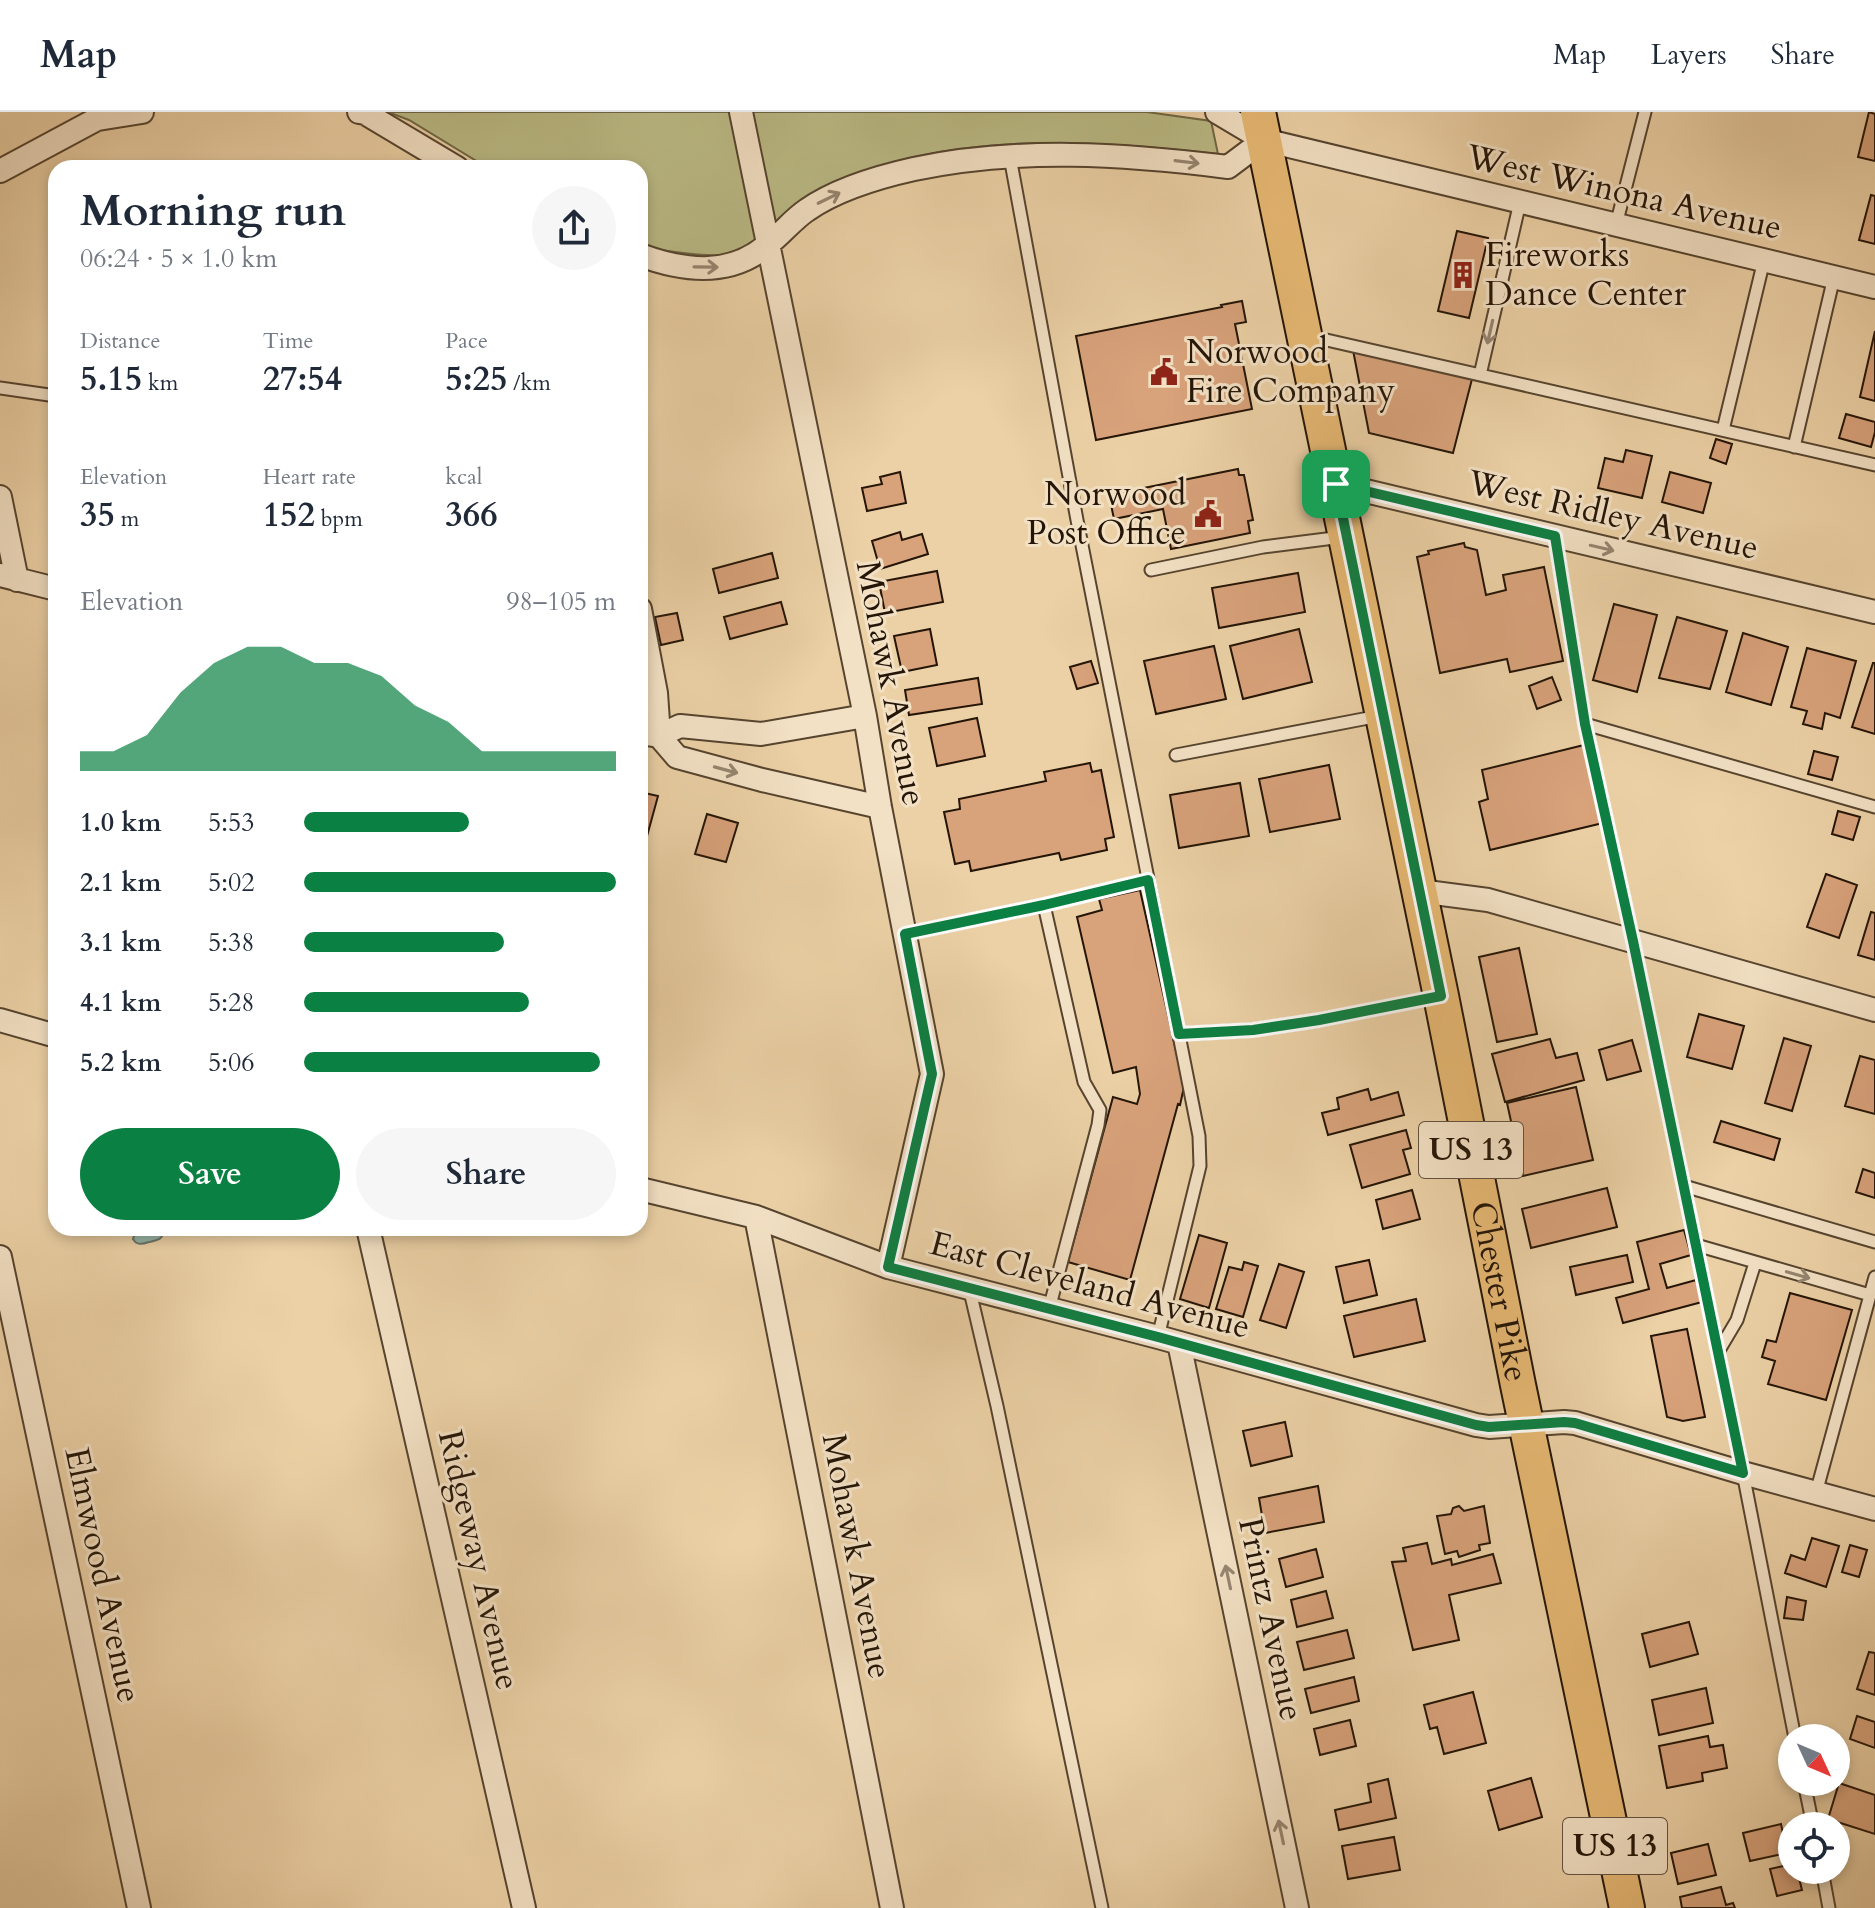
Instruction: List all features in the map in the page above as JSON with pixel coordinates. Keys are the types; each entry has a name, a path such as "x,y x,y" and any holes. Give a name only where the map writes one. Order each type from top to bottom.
{"main road":[{"name":"Chester Pike","path":"1261,126 1627,1908"}],"street":[{"path":"0,171 103,116 142,112"},
{"path":"359,112 444,160"},
{"name":"Mohawk Avenue","path":"741,112 865,716 932,1074 888,1267"},
{"name":"West Winona Avenue","path":"1217,112 1520,202 1875,287"},
{"path":"648,257 675,265 716,268 743,262 768,245 808,209 851,188 945,163 1065,154 1109,155 1228,167 1261,126"},
{"name":"West Ridley Avenue","path":"1336,484 1875,612"},
{"path":"0,497 9,577 48,587"},
{"path":"648,651 656,693 649,735"},
{"path":"649,735 680,726 761,734 865,716"},
{"path":"649,735 677,757 880,807"},
{"path":"1419,891 1488,900 1875,1010"},
{"path":"0,1020 48,1034"},
{"name":"East Cleveland Avenue","path":"648,1191 756,1217 888,1267 1169,1340 1476,1425 1575,1423 1875,1509"},
{"name":"Mohawk Avenue","path":"756,1217 892,1908"},
{"name":"Ridgeway Avenue","path":"370,1236 524,1908"},
{"name":"Elmwood Avenue","path":"0,1257 139,1908"},
{"name":"Printz Avenue","path":"1169,1340 1297,1908"}],"lane":[{"path":"1616,225 1645,112"},
{"path":"1010,157 1077,520 1199,1136 1200,1166 1169,1340"},
{"path":"1480,375 1520,202"},
{"path":"1723,430 1764,260"},
{"path":"1794,447 1834,277"},
{"path":"1304,335 1875,465"},
{"path":"0,388 48,395"},
{"path":"1555,536 1585,724 1684,1186 1792,1724"},
{"path":"1151,570 1263,547 1346,537"},
{"path":"1176,755 1383,716"},
{"path":"1585,724 1875,807"},
{"path":"905,934 1148,880"},
{"path":"1044,905 1084,1082 1100,1110 1049,1310"},
{"path":"1179,1034 1253,1030 1441,996"},
{"path":"1684,1186 1875,1242"},
{"path":"1696,1245 1870,1295"},
{"path":"1718,1352 1737,1320 1755,1263"},
{"path":"1816,1493 1875,1277"},
{"path":"969,1287 997,1406 1102,1908"},
{"path":"1825,1884 1829,1908"}],"green space":[{"path":"388,112 1147,112 1211,121 1218,154 1088,143 1044,143 958,149 915,157 855,174 818,190 793,206 758,239 739,251 701,255 648,248 648,160 475,160 409,120"}],"shaded area":[{"path":"134,1236 162,1236 140,1244 133,1239"}],"building":[{"path":"1869,112 1875,114 1875,161 1858,157"},
{"path":"1871,195 1875,196 1875,244 1859,240"},
{"name":"Fireworks Dance Center","path":"1457,231 1488,238 1469,318 1438,311"},
{"name":"Norwood Fire Company","path":"1242,301 1246,322 1235,324 1252,409 1096,440 1076,336"},
{"path":"1875,331 1875,401 1860,397"},
{"path":"1353,350 1472,379 1453,453 1369,433"},
{"path":"1846,414 1875,422 1871,447 1839,438"},
{"path":"1716,439 1732,444 1726,464 1710,458"},
{"path":"1626,450 1652,456 1642,498 1598,488 1605,458 1623,462"},
{"name":"Norwood Post Office","path":"1238,469 1239,475 1244,475 1253,520 1248,521 1250,533 1171,549 1163,509 1114,519 1109,495"},
{"path":"900,472 906,503 867,511 862,488 882,484 880,477"},
{"path":"1670,472 1711,483 1703,513 1662,502"},
{"path":"900,532 902,540 922,534 928,554 880,569 872,541"},
{"path":"1464,543 1465,547 1477,550 1486,595 1506,590 1503,575 1544,567 1563,661 1510,672 1507,659 1440,673 1417,557 1429,554 1428,551"},
{"path":"772,553 778,578 719,593 713,569"},
{"path":"937,571 943,602 885,613 879,582"},
{"path":"1298,573 1305,612 1219,628 1212,588"},
{"path":"781,602 787,624 730,639 724,617"},
{"path":"1614,604 1657,615 1637,692 1593,680"},
{"path":"677,613 683,640 661,645 655,617"},
{"path":"1677,617 1727,631 1710,689 1659,678"},
{"path":"930,629 937,665 902,672 894,636"},
{"path":"1299,629 1312,682 1243,699 1230,646"},
{"path":"1743,633 1788,647 1771,705 1726,692"},
{"path":"1214,646 1226,699 1156,714 1144,661"},
{"path":"1807,648 1856,661 1840,718 1825,713 1822,729 1803,724 1807,711 1791,707"},
{"path":"1091,661 1098,683 1077,689 1070,667"},
{"path":"1875,663 1875,734 1852,727"},
{"path":"1552,677 1561,700 1537,709 1529,686"},
{"path":"978,678 982,704 909,715 905,690"},
{"path":"977,718 985,756 937,766 929,728"},
{"path":"1584,745 1603,823 1490,850 1479,802 1488,799 1482,770"},
{"path":"1814,751 1838,757 1832,780 1808,774"},
{"path":"1090,763 1092,772 1101,770 1114,837 1105,839 1107,850 1061,860 1059,853 971,871 969,861 955,864 944,812 960,809 959,799 1046,781 1044,772"},
{"path":"1329,765 1340,819 1270,832 1259,779"},
{"path":"1240,783 1249,836 1179,848 1170,795"},
{"path":"648,794 658,796 648,832"},
{"path":"1838,811 1860,817 1853,840 1832,834"},
{"path":"707,814 738,823 726,862 695,854"},
{"path":"1826,874 1857,885 1839,938 1807,927"},
{"path":"1140,890 1184,1087 1130,1280 1068,1262 1113,1097 1137,1104 1140,1094 1136,1067 1113,1073 1077,917 1102,910 1099,899"},
{"path":"1871,912 1875,913 1875,960 1858,955"},
{"path":"1519,948 1537,1034 1497,1042 1479,957"},
{"path":"1699,1014 1744,1026 1732,1069 1687,1057"},
{"path":"1784,1038 1811,1046 1792,1111 1765,1103"},
{"path":"1550,1039 1556,1058 1577,1053 1584,1080 1505,1102 1492,1054"},
{"path":"1632,1040 1641,1071 1607,1080 1599,1050"},
{"path":"1860,1056 1875,1060 1875,1114 1845,1106"},
{"path":"1576,1087 1593,1160 1523,1176 1507,1103"},
{"path":"1368,1089 1371,1100 1398,1092 1404,1115 1328,1135 1322,1113 1339,1109 1337,1098"},
{"path":"1721,1121 1780,1139 1774,1160 1714,1142"},
{"path":"1406,1130 1411,1148 1403,1150 1410,1174 1362,1188 1350,1145"},
{"path":"1863,1169 1875,1173 1875,1198 1856,1192"},
{"path":"1607,1188 1617,1227 1531,1248 1522,1209"},
{"path":"1412,1190 1420,1219 1383,1229 1376,1200"},
{"path":"1684,1230 1691,1255 1660,1264 1667,1288 1696,1280 1702,1302 1623,1323 1616,1298 1649,1289 1637,1242"},
{"path":"1199,1235 1227,1243 1209,1308 1180,1299"},
{"path":"1627,1255 1633,1282 1576,1295 1570,1267"},
{"path":"1369,1260 1377,1295 1344,1303 1336,1267"},
{"path":"1244,1262 1258,1266 1243,1317 1216,1309 1229,1267 1242,1270"},
{"path":"1279,1264 1304,1272 1286,1328 1260,1320"},
{"path":"1790,1293 1852,1310 1826,1400 1768,1384 1775,1361 1762,1357 1767,1340 1776,1342"},
{"path":"1416,1299 1425,1341 1354,1357 1344,1316"},
{"path":"1687,1329 1705,1417 1683,1421 1667,1417 1651,1336"},
{"path":"1285,1422 1292,1456 1251,1466 1243,1431"},
{"path":"1318,1486 1324,1522 1265,1533 1259,1498"},
{"path":"1459,1506 1464,1511 1484,1506 1490,1543 1479,1545 1480,1550 1459,1557 1457,1551 1445,1554 1437,1516 1451,1514 1453,1508"},
{"path":"1812,1538 1839,1546 1826,1587 1785,1573 1791,1555 1805,1560"},
{"path":"1427,1543 1432,1564 1451,1559 1452,1565 1493,1554 1501,1583 1449,1595 1459,1640 1413,1650 1392,1562 1406,1561 1403,1548"},
{"path":"1850,1545 1867,1550 1859,1577 1842,1572"},
{"path":"1316,1549 1323,1577 1286,1587 1279,1559"},
{"path":"1326,1591 1333,1618 1297,1627 1291,1600"},
{"path":"1787,1597 1806,1601 1803,1620 1784,1618"},
{"path":"1689,1622 1698,1654 1650,1667 1642,1634"},
{"path":"1347,1630 1354,1658 1304,1670 1297,1642"},
{"path":"1869,1652 1875,1653 1875,1695 1857,1689"},
{"path":"1354,1677 1359,1701 1311,1713 1305,1689"},
{"path":"1706,1688 1713,1723 1659,1735 1652,1700"},
{"path":"1473,1692 1486,1743 1444,1754 1437,1727 1430,1729 1424,1705"},
{"path":"1857,1716 1875,1722 1875,1748 1850,1739"},
{"path":"1350,1720 1356,1746 1320,1755 1314,1729"},
{"path":"1708,1736 1710,1747 1723,1745 1727,1768 1702,1773 1703,1781 1667,1788 1659,1746"},
{"path":"1531,1778 1542,1817 1499,1830 1488,1791"},
{"path":"1388,1779 1396,1818 1339,1830 1335,1810 1371,1802 1368,1784"},
{"path":"1850,1787 1875,1795 1875,1834 1850,1826 1850,1812 1830,1812 1835,1796 1850,1796"},
{"path":"1778,1825 1778,1855 1750,1861 1743,1833"},
{"path":"1394,1837 1400,1870 1348,1879 1342,1846"},
{"path":"1708,1844 1716,1875 1678,1884 1671,1853"},
{"path":"1778,1867 1778,1884 1800,1884 1802,1890 1777,1896 1770,1869"},
{"path":"1721,1887 1726,1905 1733,1903 1735,1908 1682,1908 1680,1897"}],"place":[{"name":"Fireworks Dance Center","path":"1463,275"},
{"name":"Norwood Fire Company","path":"1164,372"},
{"name":"Norwood Post Office","path":"1208,514"}],"route":[{"path":"1336,484 1555,536 1585,724 1743,1473 1575,1423 1476,1425 1158,1337 888,1267 932,1074 905,934 1148,880 1179,1034 1253,1030 1441,996 1336,484"}]}
